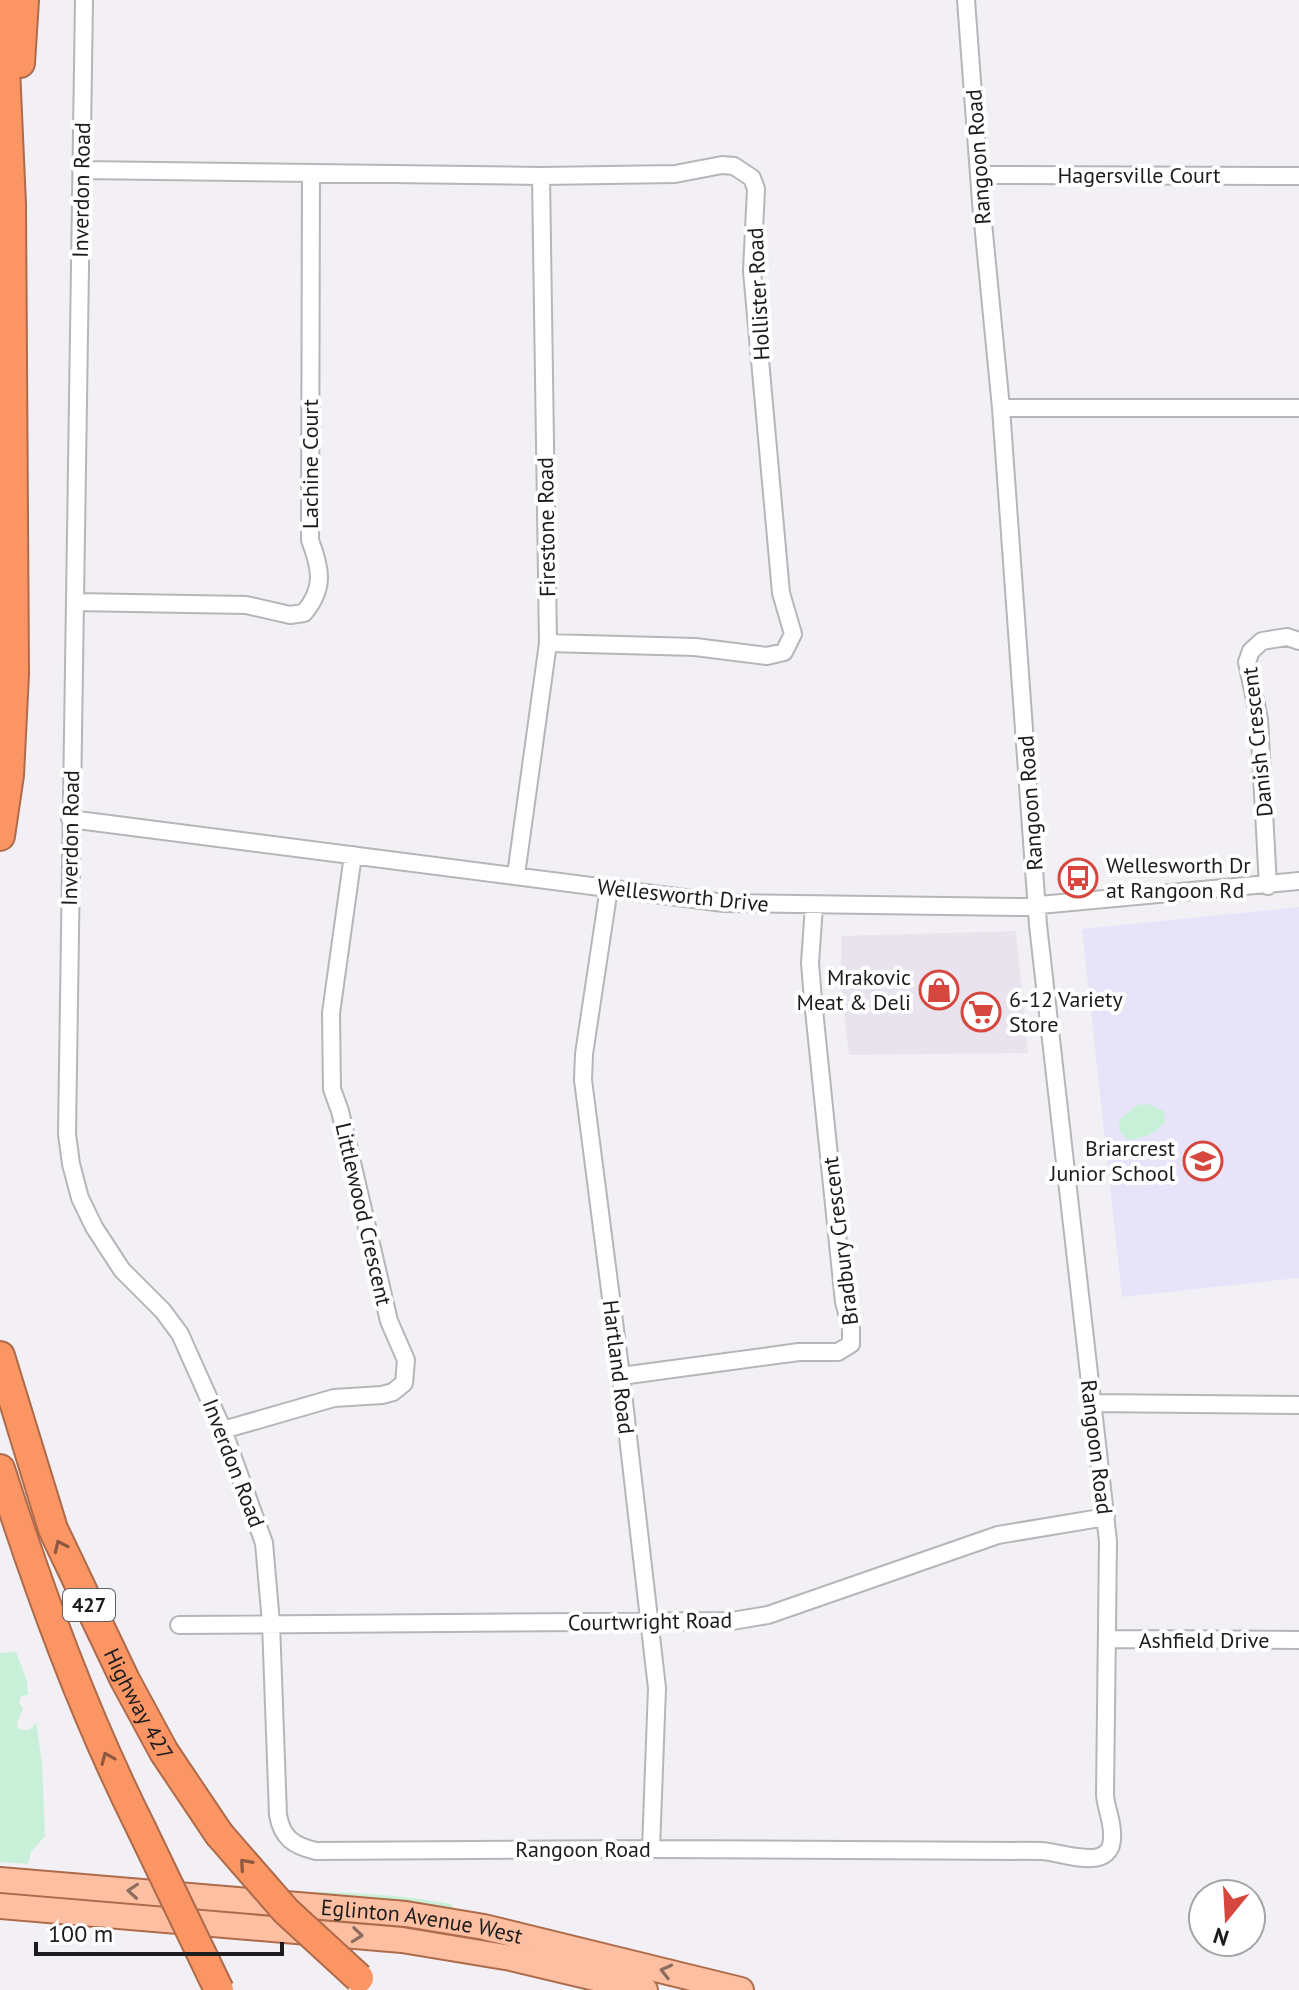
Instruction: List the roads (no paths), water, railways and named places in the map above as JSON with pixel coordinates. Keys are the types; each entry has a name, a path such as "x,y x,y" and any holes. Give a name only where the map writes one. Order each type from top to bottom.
{"highway":[{"path":"0,836 9,775 13,702 11,204 2,0"},
{"path":"11,204 24,0"},
{"name":"Highway 427","path":"0,1356 53,1529 157,1740 219,1834 286,1911 367,1984"},
{"path":"0,1469 45,1606 109,1764 219,1990"}],"main road":[{"name":"Eglinton Avenue West","path":"0,1880 406,1914 484,1927 741,1990"},
{"name":"Eglinton Avenue West","path":"0,1906 402,1940 511,1958 645,1990"}],"street":[{"name":"Inverdon Road","path":"84,0 66,1099 71,1164 80,1198 94,1227 122,1270 163,1311 180,1334 223,1430 264,1543 271,1623"},
{"name":"Rangoon Road","path":"271,1623 278,1815 281,1831 289,1841 301,1848 316,1851 1041,1851 1091,1859 1104,1856 1112,1846 1113,1830 1105,1795 1109,1639 1106,1517 1036,904 1001,408 966,0"},
{"name":"Hollister Road","path":"81,170 541,176 675,174 722,165 734,166 752,178 756,189 752,271 781,593 793,634 784,652 767,656 695,647 548,643"},
{"name":"Lachine Court","path":"75,602 246,605 290,615 304,613 315,600 319,582 318,562 310,540 311,174"},
{"name":"Hagersville Court","path":"980,175 1299,176"},
{"name":"Firestone Road","path":"516,875 548,643 541,176"},
{"path":"1001,408 1299,408"},
{"name":"Danish Crescent","path":"1268,886 1259,719 1247,662 1251,651 1262,641 1287,637 1299,641"},
{"name":"Wellesworth Drive","path":"70,819 724,903 1018,907 1299,881"},
{"name":"Littlewood Crescent","path":"223,1430 334,1398 380,1396 393,1392 404,1383 407,1372 406,1360 389,1321 340,1111 332,1089 331,1013 353,855"},
{"name":"Hartland Road","path":"609,888 584,1054 583,1080 657,1688 653,1729 651,1849"},
{"name":"Bradbury Crescent","path":"621,1376 799,1352 838,1352 851,1344 813,1000 810,963 814,906"},
{"path":"1091,1403 1299,1405"},
{"name":"Courtwright Road","path":"179,1625 732,1621 768,1615 998,1535 1106,1517"},
{"name":"Ashfield Drive","path":"1109,1639 1299,1640"}],"place":[{"name":"Wellesworth Dr at Rangoon Rd","path":"1078,878"},
{"name":"Mrakovic Meat & Deli","path":"939,990"},
{"name":"6-12 Variety Store","path":"981,1012"},
{"name":"Briarcrest Junior School","path":"1203,1161"}]}
